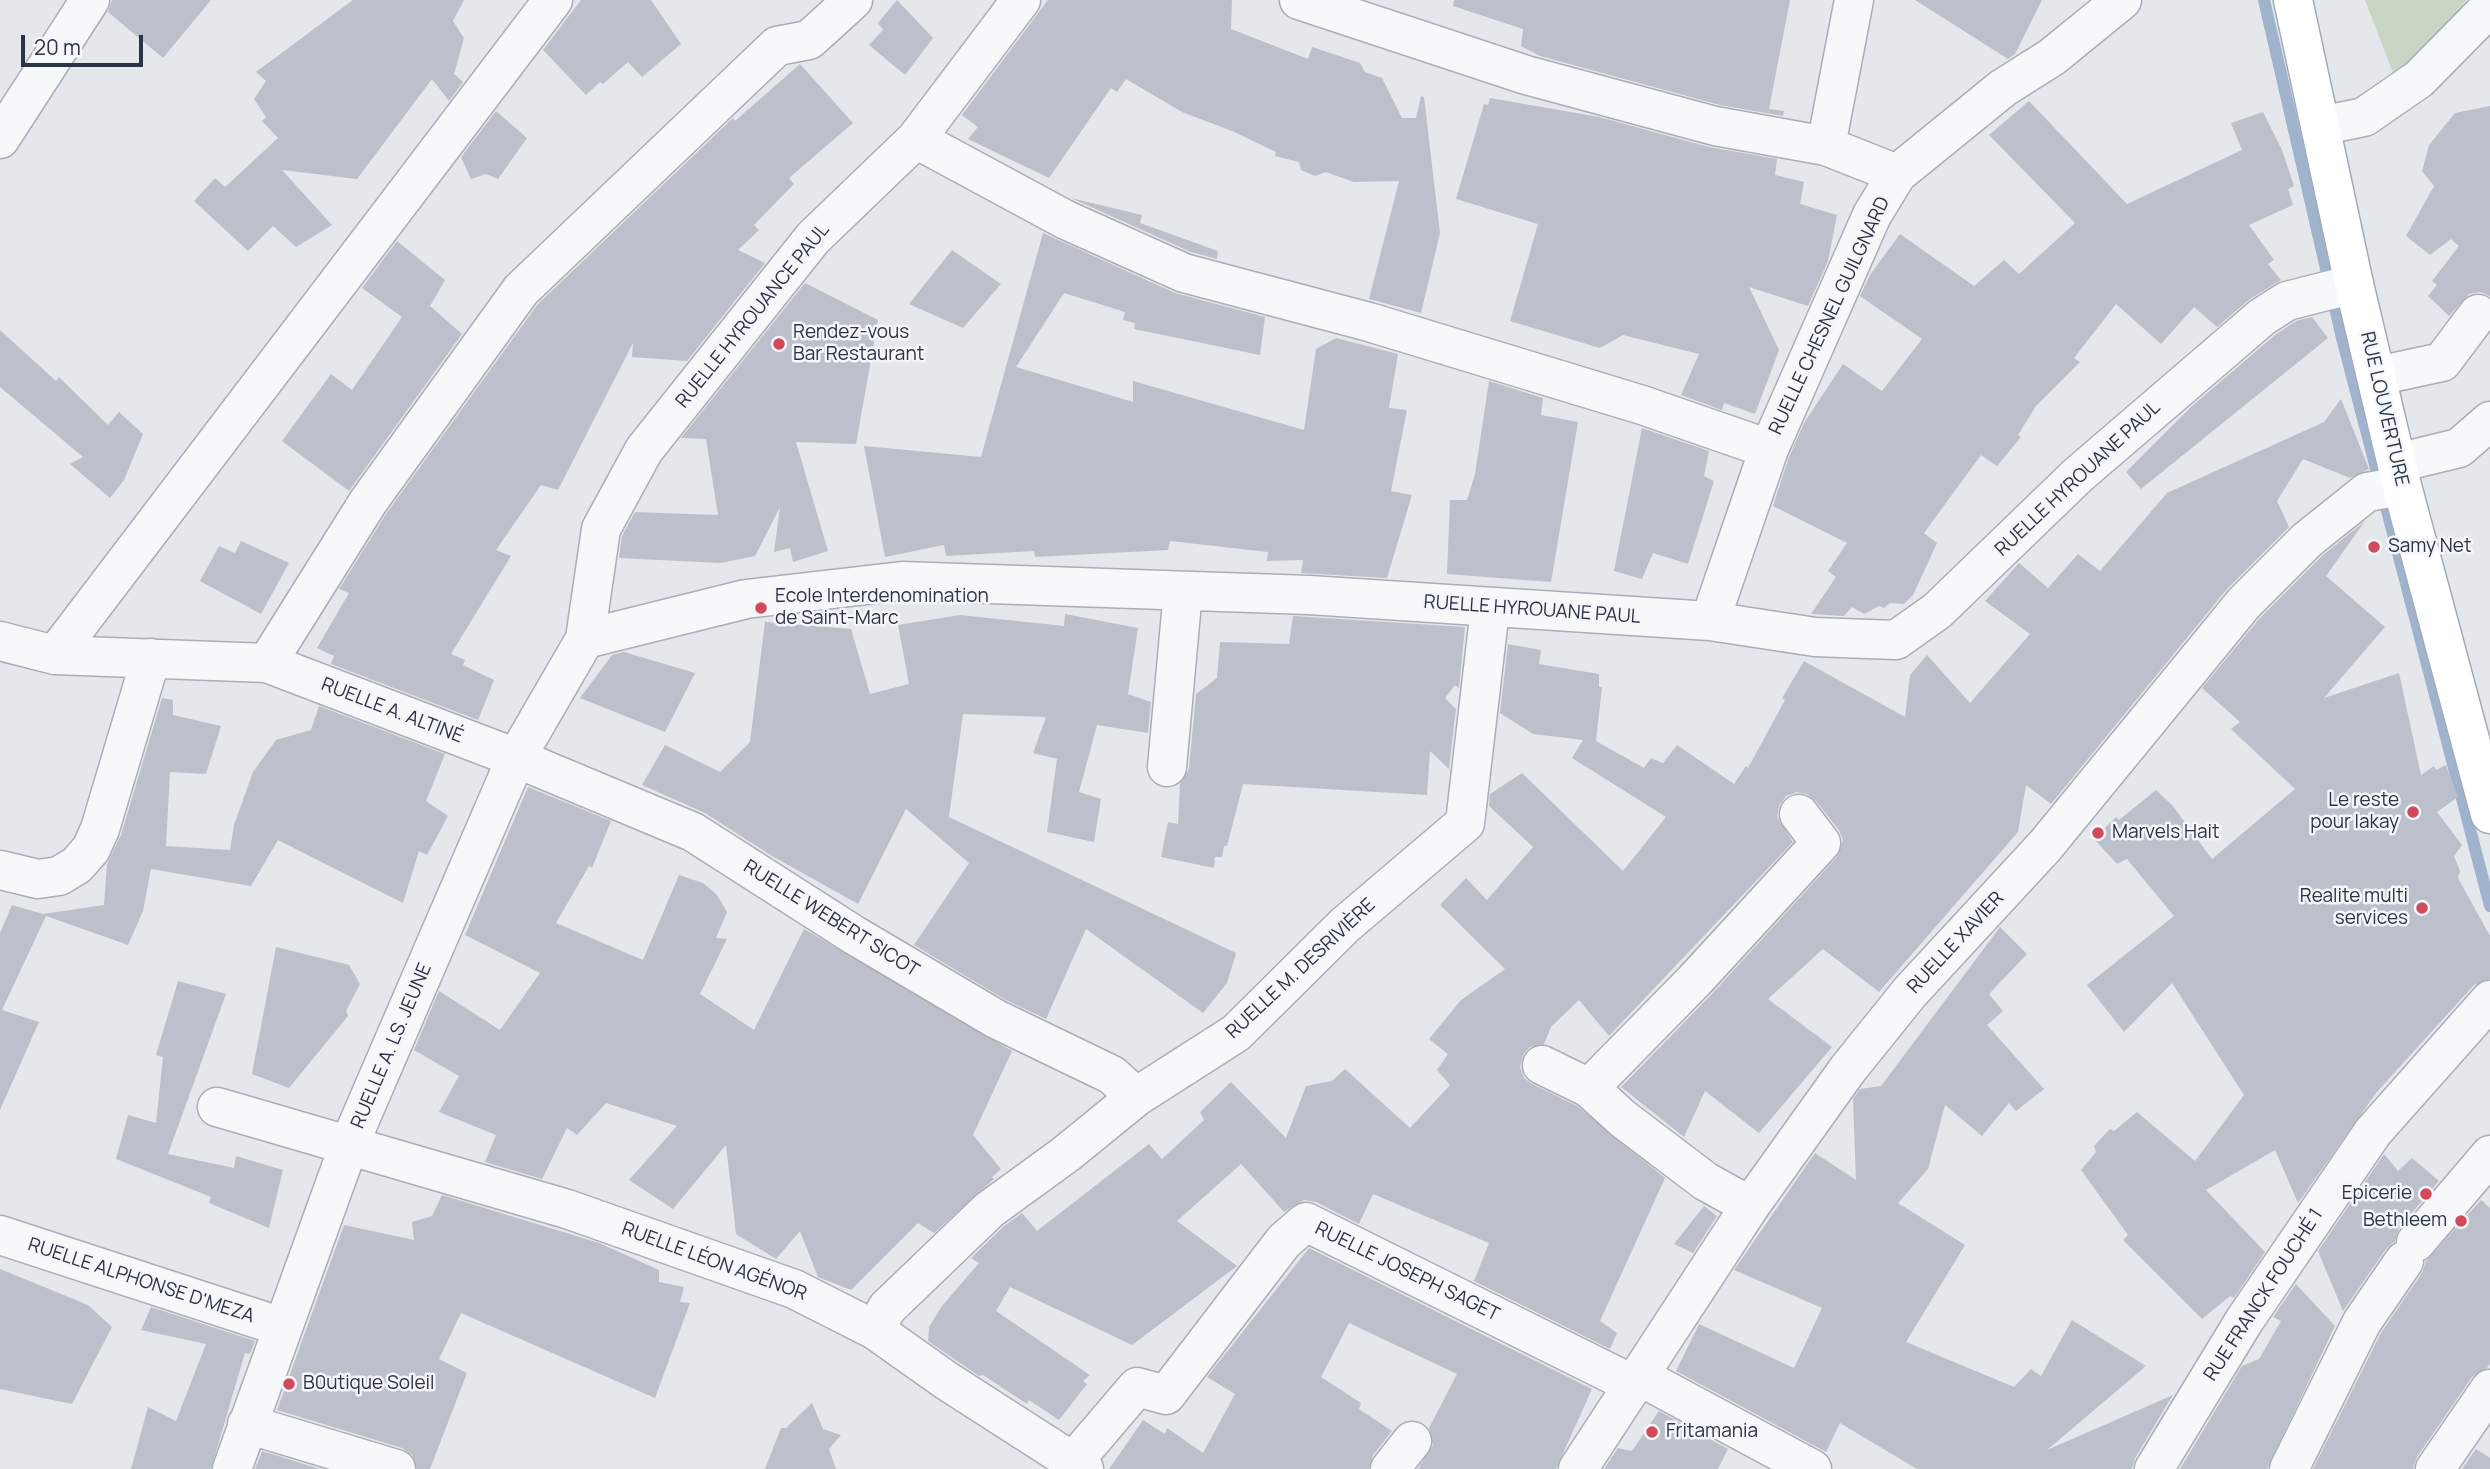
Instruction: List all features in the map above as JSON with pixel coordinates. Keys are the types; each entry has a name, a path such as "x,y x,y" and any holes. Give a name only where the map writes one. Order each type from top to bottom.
{"main road":[{"name":"RUE LOUVERTURE","path":"2293,0 2320,126 2336,289 2377,376 2389,482 2490,814"}],"street":[{"path":"0,139 90,0"},
{"path":"55,654 553,0"},
{"path":"267,663 368,502 521,290 777,46 809,40 853,0"},
{"name":"RUELLE HYROUANCE PAUL","path":"585,639 601,529 644,450 813,238 916,139 1021,0"},
{"path":"1299,0 1526,75 1716,126 1826,146 1897,174"},
{"path":"1826,146 1854,0"},
{"name":"RUELLE CHESNEL GUILGNARD","path":"1710,621 1769,449 1872,215 1897,174 2003,88 2052,57 2122,0"},
{"path":"2320,126 2364,117 2419,79 2490,7"},
{"path":"916,139 1066,220 1184,273 1369,322 1642,405 1769,449"},
{"name":"RUELLE HYROUANE PAUL","path":"585,639 746,599 902,581 1310,595 1710,621 1815,637 1896,640 1937,611 2078,475 2262,317 2287,301 2336,289"},
{"path":"2377,376 2442,362 2478,314"},
{"path":"2389,482 2459,448 2490,421"},
{"name":"RUELLE XAVIER","path":"1578,1469 1750,1206 1847,1069 1909,992 2045,846 2244,603 2307,540 2389,482"},
{"path":"1167,766 1183,591"},
{"name":"RUELLE M. DESRIVIÈRE","path":"875,1330 887,1308 989,1210 1066,1154 1136,1097 1236,1033 1345,925 1465,823 1490,608"},
{"name":"RUELLE A. LS. JEUNE","path":"232,1469 349,1146 516,758 585,639"},
{"name":"RUELLE A. ALTINÉ","path":"0,641 55,654 267,663 516,758"},
{"path":"0,870 38,879 59,876 77,865 91,849 100,830 151,658"},
{"name":"RUELLE WEBERT SICOT","path":"516,758 693,832 854,935 996,1019 1112,1075 1136,1097"},
{"path":"1589,1088 1695,980 1821,843 1799,814"},
{"name":"RUE FRANCK FOUCHÉ 1","path":"2154,1469 2244,1321 2373,1132 2490,1000"},
{"path":"1542,1065 1589,1088 1622,1118 1705,1181 1750,1206"},
{"name":"RUELLE LÉON AGÉNOR","path":"217,1107 567,1209 782,1284 875,1330 1079,1466"},
{"path":"2289,1469 2362,1322 2410,1251 2490,1155"},
{"name":"RUELLE JOSEPH SAGET","path":"1079,1466 1137,1387 1166,1395 1284,1241 1306,1222 1636,1381"},
{"name":"RUELLE ALPHONSE D'MEZA","path":"0,1235 282,1327"},
{"path":"1636,1381 1812,1469"},
{"path":"2435,1469 2490,1389"},
{"path":"247,1424 396,1469"}],"green space":[{"path":"2365,0 2467,0 2398,86"}],"building":[{"path":"112,0 211,0 163,58 108,12"},
{"path":"353,0 464,0 453,21 464,38 454,74 463,82 449,101 432,79 357,179 282,170 332,225 296,247 273,226 248,251 194,201 215,178 225,187 278,138 262,121 266,117 254,99 266,81 256,72"},
{"path":"581,0 651,0 681,44 642,77 628,62 586,95 543,50"},
{"path":"897,0 933,38 905,75 869,45 883,30 878,23"},
{"path":"1048,0 1232,0 1231,29 1308,59 1312,47 1360,63 1365,72 1382,78 1402,118 1416,118 1421,96 1424,97 1440,233 1421,313 1369,299 1399,181 1354,182 1326,172 1315,176 1301,170 1299,162 1275,156 1276,152 1232,131 1182,112 1126,79 1117,92 1111,88 1049,178 968,139 978,127 962,115"},
{"path":"1454,0 1790,0 1769,109 1784,111 1783,116 1720,105 1540,56 1521,46 1523,29 1453,6"},
{"path":"1915,0 2042,0 2015,54 2008,59"},
{"path":"800,64 853,123 789,178 794,184 754,225 759,230 738,250 765,263 687,361 632,357 633,343 558,490 541,485 496,550 511,556 451,654 465,660 463,665 494,680 478,720 331,664 334,656 317,648 349,593 339,589 386,514 538,304 733,118 735,121"},
{"path":"1490,98 1599,117 1709,147 1777,159 1775,175 1804,182 1800,204 1837,215 1828,261 1808,306 1749,287 1779,350 1755,414 1724,403 1722,410 1681,395 1699,354 1623,335 1600,348 1510,321 1538,224 1456,199 1484,104 1488,105"},
{"path":"2029,101 2127,204 2242,150 2231,123 2263,112 2282,150 2294,186 2288,189 2293,205 2249,225 2274,260 2268,264 2281,280 2250,299 2217,327 2194,307 2161,344 2116,304 2074,358 2080,362 2036,406 2018,435 2021,437 1997,466 1981,455 1924,533 1937,543 1913,595 1904,604 1890,603 1884,608 1879,606 1864,614 1852,607 1844,616 1811,614 1836,577 1828,571 1847,543 1773,506 1789,457 1804,423 1843,364 1882,391 1922,339 1860,296 1870,275 1900,234 1974,286 2004,260 2019,274 2075,223 1989,135"},
{"path":"2490,106 2490,296 2480,292 2469,294 2449,316 2428,296 2437,285 2432,281 2459,246 2451,239 2430,255 2406,236 2434,186 2422,171 2429,145 2455,113"},
{"path":"496,111 527,138 498,179 486,174 471,179 461,157"},
{"path":"1071,198 1142,215 1140,223 1218,251 1217,259 1191,252"},
{"path":"1043,233 1175,293 1265,317 1260,355 1134,329 1135,323 1123,320 1125,312 1064,293 1016,367 1133,402 1133,381 1304,430 1316,349 1336,338 1398,354 1389,408 1407,410 1391,491 1412,495 1387,578 1301,573 1303,560 1267,561 1268,552 1170,541 1168,550 1035,557 1034,551 946,556 944,545 885,557 864,446 981,457"},
{"path":"397,241 445,280 430,306 462,334 349,491 282,441 331,374 352,390 402,317 362,288"},
{"path":"952,250 1001,284 963,328 909,304"},
{"path":"805,283 878,320 856,444 796,442 828,551 793,562 790,548 774,552 780,507 755,556 720,563 619,558 622,536 635,512 718,515 706,439 681,438"},
{"path":"2312,317 2328,338 2141,489 2126,472 2191,407 2275,335 2296,321"},
{"path":"0,330 56,381 59,377 108,425 119,412 143,434 124,480 110,498 70,464 83,457 0,387"},
{"path":"1489,381 1543,398 1541,415 1578,422 1551,582 1447,574 1450,500 1467,500 1475,474"},
{"path":"2341,399 2369,469 2350,478 2303,459 2277,501 2289,527 2227,589 2051,804 2026,785 2018,832 1879,992 1823,949 1768,999 1832,1047 1759,1133 1705,1091 1684,1137 1621,1087 1711,995 1837,857 1843,840 1839,830 1807,794 1797,792 1786,796 1779,806 1777,817 1793,842 1609,1036 1579,1000 1551,1027 1544,1044 1530,1047 1523,1055 1520,1067 1524,1078 1577,1106 1665,1178 1600,1321 1617,1333 1610,1349 1474,1281 1489,1243 1373,1194 1359,1224 1316,1202 1304,1200 1284,1212 1241,1164 1177,1221 1237,1266 1132,1345 1010,1287 996,1311 1090,1375 1083,1381 1087,1384 1059,1420 1029,1400 1027,1404 983,1375 979,1376 928,1341 929,1327 942,1306 979,1263 971,1258 1003,1227 1022,1213 1037,1231 1149,1144 1162,1159 1204,1120 1200,1112 1231,1082 1286,1138 1306,1086 1332,1081 1345,1069 1410,1128 1450,1085 1437,1070 1448,1054 1429,1039 1461,1000 1505,969 1440,905 1466,878 1487,900 1533,847 1489,806 1490,794 1522,773 1623,871 1666,817 1572,758 1583,740 1533,734 1500,713 1508,644 1541,650 1539,664 1599,674 1599,687 1602,687 1596,741 1644,768 1651,758 1663,763 1677,745 1734,784 1746,766 1748,768 1785,700 1782,698 1804,661 1905,717 1910,675 1927,655 1970,703 2030,634 1985,601 2019,563 2048,588 2078,554 2100,571 2167,493 2324,422"},
{"path":"1642,428 1709,451 1704,476 1714,481 1688,564 1653,553 1642,579 1614,571"},
{"path":"2365,521 2326,576 2385,627 2324,698 2399,673 2421,775 2434,766 2436,770 2446,765 2458,797 2437,812 2462,845 2454,856 2460,871 2458,878 2490,936 2490,979 2474,985 2376,1093 2298,1203 2275,1150 2206,1190 2265,1252 2234,1298 2230,1296 2202,1319 2123,1240 2128,1235 2081,1170 2096,1152 2094,1146 2110,1129 2114,1131 2137,1112 2195,1161 2244,1095 2172,983 2124,1032 2087,985 2174,916 2127,859 2117,864 2094,839 2116,817 2119,820 2156,790 2172,805 2212,859 2295,789 2231,729 2240,722 2202,688 2260,618 2322,556"},
{"path":"241,541 289,563 261,614 200,581 219,546 235,553"},
{"path":"1065,614 1138,628 1128,694 1151,702 1148,733 1097,725 1079,792 1101,799 1094,842 1047,832 1057,759 1033,753 1046,717 963,714 949,817 1236,953 1227,983 1203,1013 1086,929 1046,1019 1006,1000 914,945 969,863 906,809 858,904 772,856 705,813 642,785 665,745 720,772 750,742 765,622 851,629 870,694 909,684 898,625 960,615 1064,626"},
{"path":"1293,616 1465,627 1459,688 1455,685 1445,698 1456,709 1449,769 1430,751 1427,795 1243,784 1227,846 1224,846 1222,857 1215,857 1214,868 1161,857 1168,822 1178,824 1180,784 1189,769 1196,694 1217,678 1220,642 1289,644"},
{"path":"624,652 695,673 665,732 580,698 612,655"},
{"path":"162,698 173,700 173,715 221,726 206,774 170,772 166,846 230,850 234,825 253,772 276,740 311,730 319,706 445,754 426,801 448,816 427,855 419,851 403,903 278,840 251,886 151,869 143,911 128,945 46,916 2,1010 39,1022 0,1110 0,933 12,905 43,914 104,905 107,864 121,835"},
{"path":"528,787 611,821 592,868 589,866 556,923 643,960 679,875 703,883 717,895 727,912 716,938 727,939 700,994 754,1030 804,929 1012,1051 973,1135 1001,1169 992,1177 994,1179 934,1233 918,1223 851,1290 818,1277 800,1231 776,1259 736,1234 726,1145 673,1209 629,1180 677,1126 606,1103 577,1135 567,1128 542,1179 485,1162 496,1135 439,1112 459,1076 414,1050 439,991 500,1030 540,973 465,935"},
{"path":"2000,927 2027,954 1989,994 2003,1011 1987,1025 2044,1089 2016,1111 2009,1103 1982,1136 1945,1105 1928,1169 1898,1203 1965,1245 1906,1342 2014,1387 2031,1369 2041,1376 2072,1320 2146,1366 2047,1450 2173,1395 2135,1458 2132,1469 1917,1469 1840,1423 1826,1452 1676,1371 1699,1324 1794,1368 1822,1308 1734,1270 1815,1153 1856,1180 1853,1099 1860,1089 1881,1086"},
{"path":"276,947 349,965 360,984 346,1011 348,1016 289,1088 252,1074"},
{"path":"178,981 226,994 168,1154 234,1168 236,1156 283,1170 269,1228 209,1203 211,1197 116,1159 128,1115 156,1123 163,1057 156,1055"},
{"path":"2384,1154 2398,1171 2412,1158 2439,1181 2399,1228 2395,1241 2386,1249 2343,1311 2318,1251"},
{"path":"442,1195 599,1243 659,1270 659,1282 684,1287 680,1302 690,1303 655,1398 461,1313 439,1359 467,1373 430,1469 417,1469 412,1455 402,1448 277,1410 344,1225 414,1240 412,1222 432,1216"},
{"path":"2481,1200 2490,1208 2490,1364 2472,1377 2417,1457 2413,1469 2313,1469 2381,1333 2422,1273 2426,1261"},
{"path":"1704,1206 1717,1216 1693,1253 1674,1244"},
{"path":"1309,1248 1592,1389 1556,1469 1418,1469 1433,1445 1429,1428 1457,1374 1349,1323 1321,1377 1361,1403 1359,1409 1392,1431 1373,1455 1369,1469 1109,1469 1143,1420 1165,1434 1167,1428 1203,1453 1235,1394 1207,1377"},
{"path":"0,1269 88,1305 112,1327 72,1404 0,1389"},
{"path":"2296,1284 2335,1326 2267,1469 2180,1469 2242,1366 2259,1359 2281,1321 2273,1317"},
{"path":"151,1307 255,1341 250,1354 245,1353 211,1469 131,1469 148,1407 176,1421 206,1344 141,1330"},
{"path":"812,1403 823,1429 841,1435 829,1449 836,1469 765,1469 781,1428 786,1428"},
{"path":"1659,1411 1728,1449 1718,1469 1604,1469 1618,1448 1632,1451"},
{"path":"2476,1449 2490,1458 2490,1469 2462,1469"},
{"path":"262,1451 320,1469 255,1469"}],"waterway":[{"path":"2264,0 2342,338 2490,906"}],"place":[{"name":"Rendez-vous Bar Restaurant","path":"779,344"},
{"name":"Samy Net","path":"2374,547"},
{"name":"Ecole Interdenomination de Saint-Marc","path":"761,608"},
{"name":"Le reste pour lakay","path":"2413,812"},
{"name":"Marvels Hait","path":"2098,833"},
{"name":"Realite multi services","path":"2422,908"},
{"name":"Epicerie","path":"2426,1194"},
{"name":"Bethleem","path":"2461,1221"},
{"name":"B0utique Soleil","path":"289,1384"},
{"name":"Fritamania","path":"1652,1432"}]}
